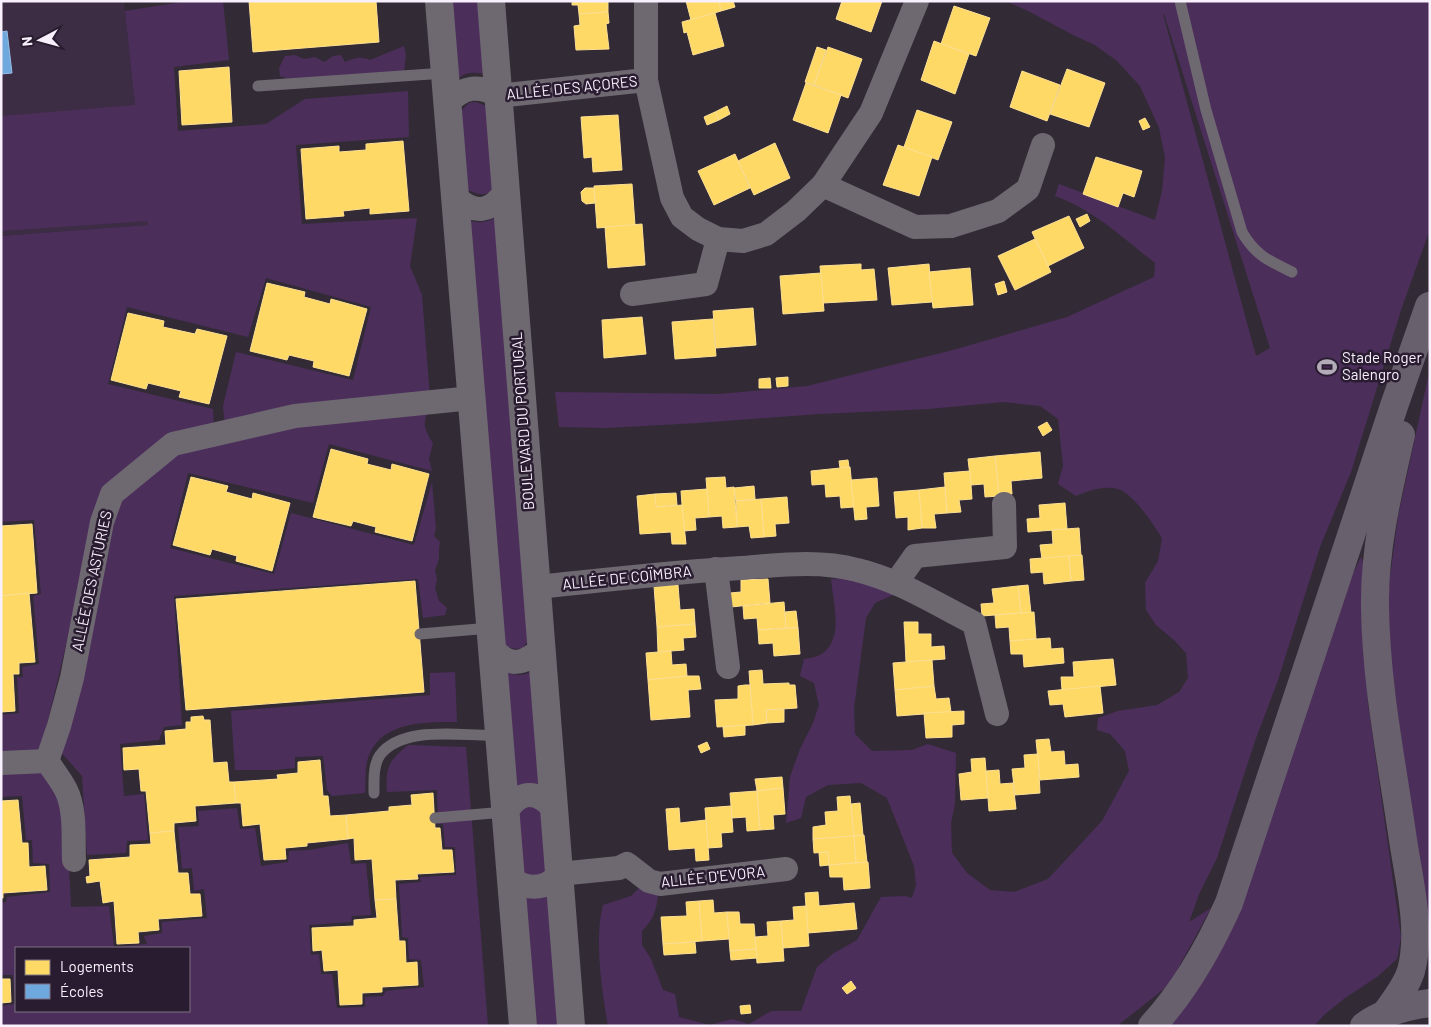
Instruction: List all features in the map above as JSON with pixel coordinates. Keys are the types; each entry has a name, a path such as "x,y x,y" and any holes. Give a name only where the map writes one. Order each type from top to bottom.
{"highway":[{"path":"1375,1020 1404,987 1411,971 1415,946 1414,918 1381,694 1375,606 1381,528 1430,305"},
{"path":"1152,1026 1169,1008 1203,958 1229,903 1394,406 1430,305"},
{"path":"1375,1020 1407,1007 1430,1003"}],"street":[{"path":"440,1 523,1026"},
{"name":"BOULEVARD DU PORTUGAL","path":"491,1 571,1026"},
{"name":"ALLÉE DES AÇORES","path":"646,1 646,80 672,198 682,217 718,239 743,241 766,234 796,211 823,185 871,113 917,1"},
{"name":"ALLÉE DES AÇORES","path":"498,96 646,80"},
{"path":"448,103 454,96 472,88 488,90 498,96"},
{"path":"823,185 915,227 951,226 998,211 1028,189 1043,145"},
{"path":"456,198 465,206 481,209 497,203 505,192"},
{"path":"632,294 706,284 718,239"},
{"name":"ALLÉE DES ASTURIES","path":"47,761 72,678 102,522 112,494 173,444 295,416 472,398"},
{"path":"896,583 915,556 1004,547 1004,504"},
{"name":"ALLÉE DE COÏMBRA","path":"537,587 716,569 802,564 836,566 858,570 896,583 974,623 997,714"},
{"path":"716,569 728,667"},
{"path":"491,637 498,655 506,660 525,661 541,649"},
{"path":"1,762 47,761 67,792 72,815 74,860"},
{"path":"506,812 511,804 520,797 528,795 545,799 554,808"},
{"name":"ALLÉE D'EVORA","path":"559,874 619,868 627,864 649,881 660,884 786,869"},
{"path":"511,879 527,887 537,887 553,881 559,874"}],"lane":[{"path":"1180,1 1206,110 1242,232 1252,247 1263,258 1292,272"},
{"path":"258,86 445,73"},
{"path":"420,634 491,637"},
{"path":"374,792 374,774 379,756 392,744 402,739 424,735 499,735"},
{"path":"435,818 506,812"}],"shaded area":[{"path":"1,1 124,1 148,225 1,236"},
{"path":"188,1 223,1 229,60 174,67 178,131 266,124 305,99 408,91 409,137 296,145 302,224 417,218 410,266 422,295 430,398 225,427 223,406 236,352 353,380 371,307 266,278 248,337 127,307 108,384 213,409 214,428 173,438 104,485 40,754 1,757 1,715 19,713 17,677 23,677 22,667 39,664 33,596 41,594 34,520 1,522 1,236 148,225 147,221 1,231 1,116 135,105 125,11"},
{"path":"449,1 483,1 489,75 466,74 462,75 456,82"},
{"path":"1006,1 1430,1 1430,229 1401,310 1351,472 1320,547 1278,680 1255,741 1217,858 1200,892 1189,922 1211,908 1169,985 1117,1026 608,1026 601,981 599,949 600,919 603,905 631,896 641,886 658,894 654,914 642,931 642,945 651,959 663,990 675,994 679,1017 710,1025 732,1019 749,1024 771,1011 801,1011 817,967 834,953 857,940 881,897 905,896 912,898 916,885 914,866 887,798 861,783 828,785 806,797 801,818 786,823 790,777 819,705 814,683 800,676 804,659 823,653 833,638 835,629 836,619 831,579 868,578 895,594 875,603 866,618 854,708 855,734 872,751 912,750 928,744 956,753 955,804 951,823 952,853 967,873 990,890 1014,892 1048,879 1102,821 1129,771 1125,751 1110,734 1097,730 1098,718 1118,711 1157,705 1179,692 1188,678 1186,653 1156,625 1146,610 1145,583 1158,561 1162,538 1143,510 1124,492 1113,488 1101,488 1076,496 1058,484 1063,466 1058,419 1040,406 1003,402 929,409 819,414 698,423 606,428 559,427 555,392 719,394 807,386 953,350 1067,317 1154,277 1155,263 1095,217 1083,209 1055,196 1059,184 1155,220 1162,191 1165,157 1159,128 1140,86 1116,60 1093,44","holes":["1163,14 1164,14 1270,348 1256,356"]},
{"path":"404,46 406,56 404,71 291,80 280,76 279,68 285,56 295,55 304,59 315,57 324,62 333,56 341,55 345,62 358,58 370,60"},
{"path":"476,102 489,107 497,184 491,191 484,194 468,190 458,114 469,103"},
{"path":"499,215 529,639 523,648 516,649 508,647 500,641 465,220 482,222"},
{"path":"1430,368 1430,951 1392,670 1387,600 1398,517"},
{"path":"429,409 425,423 426,430 433,443 429,459 432,471 329,444 313,503 188,473 170,548 274,574 291,513 414,545 432,482 436,528 434,536 440,542 439,559 435,570 437,579 435,588 439,601 447,608 445,615 423,618 418,579 174,596 182,725 164,727 159,740 120,744 124,796 144,794 148,840 127,841 126,853 87,855 82,776 60,751 118,497 176,449 298,420"},
{"path":"1361,557 1368,577 1364,635 1368,704 1401,937 1397,959 1377,977 1345,998 1314,1026 1169,1026 1177,1018 1218,950 1348,584"},
{"path":"536,669 548,789 512,792 501,671 519,675 527,674"},
{"path":"455,672 457,722 431,722 404,726 381,738 373,748 367,761 365,793 332,796 327,790 323,756 295,757 295,768 235,770 231,711 430,695 430,673"},
{"path":"408,745 466,747 488,1026 1,1026 1,1006 15,1004 15,1012 190,1012 190,947 114,947 147,944 144,936 162,933 162,922 207,918 204,889 194,891 192,868 182,869 178,827 199,826 198,811 237,808 240,829 255,828 261,866 288,862 289,851 309,850 348,843 351,864 366,863 371,915 352,916 351,922 309,925 311,955 319,954 321,974 332,974 337,1008 365,1007 365,997 383,996 386,991 424,987 421,960 409,959 408,938 402,937 399,884 421,882 420,877 456,875 455,847 445,847 443,824 438,824 437,790 387,792 387,776 392,760"},
{"path":"40,767 66,806 71,907 109,906 114,947 15,947 15,1004 13,975 1,975 1,903 6,902 7,897 50,892 49,864 33,863 32,840 26,840 22,796 1,797 1,770"},
{"path":"518,806 543,806 551,865 543,876 525,876 518,868"},
{"path":"555,890 560,1026 537,1026 521,899"}],"building: Logements":[{"path":"249,1 376,1 379,42 253,52"},
{"path":"572,1 608,2 608,12 579,14 578,5 572,5"},
{"path":"686,1 719,1 721,11 691,20"},
{"path":"719,1 733,1 735,7 721,11"},
{"path":"842,1 882,1 871,32 836,19"},
{"path":"954,6 990,18 976,56 941,44"},
{"path":"608,12 609,23 606,24 609,49 576,50 574,26 580,25 579,14"},
{"path":"715,13 724,46 693,55 687,32 684,33 682,22"},
{"path":"934,41 969,54 955,94 921,80"},
{"path":"817,47 826,50 814,85 805,82"},
{"path":"828,47 862,59 848,98 814,85"},
{"path":"229,67 232,122 182,125 179,71"},
{"path":"1067,69 1105,83 1089,127 1050,114"},
{"path":"1022,71 1060,85 1047,121 1010,107"},
{"path":"806,83 841,95 828,133 793,120"},
{"path":"727,106 730,114 719,120 715,112"},
{"path":"917,110 952,122 938,160 904,147"},
{"path":"715,112 719,120 707,125 704,117"},
{"path":"618,115 622,170 593,172 592,157 584,158 581,117"},
{"path":"1145,118 1150,127 1143,130 1139,121"},
{"path":"403,141 409,211 370,214 370,208 343,211 344,216 306,219 301,149 339,146 339,152 366,150 366,144"},
{"path":"775,143 790,178 754,195 738,161"},
{"path":"898,145 932,157 919,196 883,185"},
{"path":"735,154 750,188 714,205 698,171"},
{"path":"1096,157 1142,171 1134,197 1123,193 1118,207 1083,194"},
{"path":"632,184 635,225 597,228 594,186"},
{"path":"585,188 594,188 595,203 586,204 582,201 581,192"},
{"path":"1087,214 1090,221 1080,227 1076,219"},
{"path":"1069,216 1084,248 1048,266 1032,232"},
{"path":"642,224 645,265 608,268 605,227"},
{"path":"1035,239 1051,272 1015,290 998,256"},
{"path":"861,264 861,270 874,269 877,300 823,303 820,266"},
{"path":"929,264 932,302 892,305 888,268"},
{"path":"970,268 973,305 933,308 929,272"},
{"path":"821,273 824,311 783,314 780,276"},
{"path":"1004,281 1007,292 998,295 995,284"},
{"path":"267,283 305,292 304,297 330,304 331,299 367,309 349,376 313,367 314,361 289,355 287,360 250,351"},
{"path":"753,308 756,345 716,348 713,311"},
{"path":"128,313 164,321 163,327 195,334 197,329 227,336 209,404 179,397 181,391 148,383 146,389 111,380"},
{"path":"642,317 646,354 604,358 602,320"},
{"path":"713,319 716,356 675,359 672,322"},
{"path":"788,377 788,386 777,387 776,378"},
{"path":"770,378 771,388 759,388 759,379"},
{"path":"1047,422 1052,430 1043,436 1038,427"},
{"path":"331,449 368,459 367,464 391,470 392,464 429,474 412,541 375,532 376,527 353,521 351,526 313,517"},
{"path":"1040,452 1042,478 1011,481 1012,494 999,496 995,456"},
{"path":"995,456 999,496 985,497 984,484 971,485 968,459"},
{"path":"848,460 849,467 840,468 839,461"},
{"path":"850,467 854,507 841,508 840,496 826,497 825,484 812,485 811,471"},
{"path":"970,471 972,499 959,500 961,512 947,513 944,473"},
{"path":"191,477 228,486 226,492 252,499 253,493 290,503 272,571 236,561 237,556 212,549 210,555 173,545"},
{"path":"725,477 726,488 734,487 737,527 723,528 722,516 709,517 706,478"},
{"path":"877,478 879,506 866,507 867,519 855,520 851,480"},
{"path":"754,486 755,499 736,501 734,488"},
{"path":"945,487 947,513 934,514 936,528 922,528 919,490"},
{"path":"707,489 709,517 695,518 696,530 684,531 681,491"},
{"path":"919,490 922,528 908,530 908,517 896,518 894,492"},
{"path":"676,493 677,505 656,507 655,494"},
{"path":"655,494 656,507 682,505 686,544 672,544 671,532 640,534 637,496"},
{"path":"787,497 789,523 775,524 776,536 764,537 761,499"},
{"path":"761,499 764,537 751,538 749,526 737,527 736,501"},
{"path":"1065,503 1067,529 1028,532 1027,519 1040,518 1039,505"},
{"path":"32,524 37,593 1,596 1,526"},
{"path":"1079,528 1081,556 1042,559 1040,545 1053,544 1052,530"},
{"path":"1082,555 1084,580 1071,581 1069,556"},
{"path":"1069,556 1071,581 1044,584 1043,572 1031,573 1030,559"},
{"path":"768,579 770,603 731,607 730,593 741,592 741,580"},
{"path":"415,581 424,692 186,710 176,599"},
{"path":"678,585 680,610 694,609 695,624 657,627 654,586"},
{"path":"1028,585 1031,613 1021,613 1018,586"},
{"path":"1018,586 1021,613 982,616 981,604 994,603 992,589"},
{"path":"29,593 35,662 19,663 19,674 13,674 15,711 1,712 1,596"},
{"path":"784,602 786,628 758,630 757,618 744,619 743,606"},
{"path":"796,611 798,628 786,628 785,612"},
{"path":"1034,612 1036,639 1010,641 1009,627 996,628 995,615"},
{"path":"904,622 918,622 918,634 931,634 931,647 944,646 945,659 906,662"},
{"path":"695,624 696,637 683,638 684,650 658,652 657,627"},
{"path":"798,628 800,654 774,656 773,643 759,644 758,630"},
{"path":"1050,638 1051,649 1063,648 1064,663 1024,667 1023,654 1011,654 1010,641"},
{"path":"671,651 672,665 686,664 687,676 648,680 646,653"},
{"path":"1113,659 1116,685 1062,690 1061,677 1074,677 1073,662"},
{"path":"932,660 934,686 895,690 893,663"},
{"path":"762,670 763,684 789,683 789,685 795,685 797,708 766,710 767,723 753,725 749,671"},
{"path":"699,676 701,689 688,690 690,717 651,720 648,680"},
{"path":"750,685 753,725 717,727 715,700 738,699 738,686"},
{"path":"934,686 936,699 949,698 951,712 897,716 895,690"},
{"path":"1100,686 1103,713 1065,717 1063,704 1050,705 1048,691"},
{"path":"784,709 784,722 767,723 766,710"},
{"path":"964,711 964,724 952,725 952,737 926,738 924,713"},
{"path":"203,716 204,720 210,720 213,763 227,762 229,782 234,782 236,803 195,806 196,821 174,823 174,831 150,833 146,791 141,791 139,769 124,770 123,748 166,745 165,731 186,729 186,722 191,722 191,717"},
{"path":"745,725 745,735 724,737 723,727"},
{"path":"1049,739 1051,752 1064,751 1065,765 1078,764 1079,777 1040,780 1036,740"},
{"path":"707,742 710,749 701,753 698,746"},
{"path":"1038,754 1040,793 1015,795 1012,769 1025,768 1024,755"},
{"path":"985,758 988,798 961,800 959,774 972,772 971,759"},
{"path":"320,760 323,796 328,796 330,816 346,815 348,839 307,843 307,846 285,848 286,859 264,860 260,824 243,826 241,803 236,803 234,782 278,779 277,775 298,773 298,762"},
{"path":"999,770 1000,784 1013,783 1016,809 989,811 986,771"},
{"path":"782,777 783,788 757,791 755,779"},
{"path":"783,788 785,814 773,815 774,829 760,830 757,791"},
{"path":"757,791 760,830 747,831 746,817 732,818 730,793"},
{"path":"433,793 435,828 440,828 442,850 452,850 454,872 417,874 418,879 395,880 396,899 375,900 372,859 355,860 354,838 348,839 346,815 389,811 389,807 412,805 411,795"},
{"path":"850,796 854,836 813,839 813,827 826,825 825,812 838,811 837,797"},
{"path":"18,800 22,843 28,843 29,867 45,866 47,890 3,893 3,898 1,898 1,801"},
{"path":"860,803 863,835 854,836 851,804"},
{"path":"731,806 733,832 721,833 722,847 708,848 705,808"},
{"path":"679,808 680,823 706,820 709,860 696,861 695,848 669,850 666,809"},
{"path":"174,831 178,873 188,873 190,894 200,894 202,916 158,919 159,930 138,932 139,943 117,944 114,901 103,903 100,881 87,883 86,877 90,876 89,860 130,857 130,845 151,844 150,833"},
{"path":"864,835 867,862 856,863 854,836"},
{"path":"854,836 856,863 829,865 828,852 814,853 813,839"},
{"path":"828,852 829,865 820,866 819,853"},
{"path":"868,862 870,888 844,890 843,877 830,877 829,865"},
{"path":"818,892 819,906 854,903 857,929 808,933 805,893"},
{"path":"396,899 399,941 405,941 406,963 417,962 418,985 382,987 382,992 362,993 362,1004 340,1005 338,970 324,971 322,950 313,951 312,928 354,926 354,920 377,918 375,900"},
{"path":"713,900 714,913 727,912 729,939 702,941 699,901"},
{"path":"699,901 702,941 663,944 661,917 687,916 686,902"},
{"path":"806,906 809,946 783,948 781,921 794,920 793,907"},
{"path":"727,912 739,912 740,924 754,924 756,949 730,951"},
{"path":"781,921 784,961 757,963 755,937 768,936 767,922"},
{"path":"695,942 696,953 664,955 663,944"},
{"path":"756,949 757,958 731,960 730,951"},
{"path":"1,979 10,979 11,1002 1,1003"},
{"path":"851,981 856,988 847,994 842,988"},
{"path":"750,1005 751,1013 741,1014 740,1006"}],"building: Écoles":[{"path":"7,31 12,73 1,74 1,32"}],"place":[{"name":"Stade Roger Salengro","path":"1327,367"}]}
